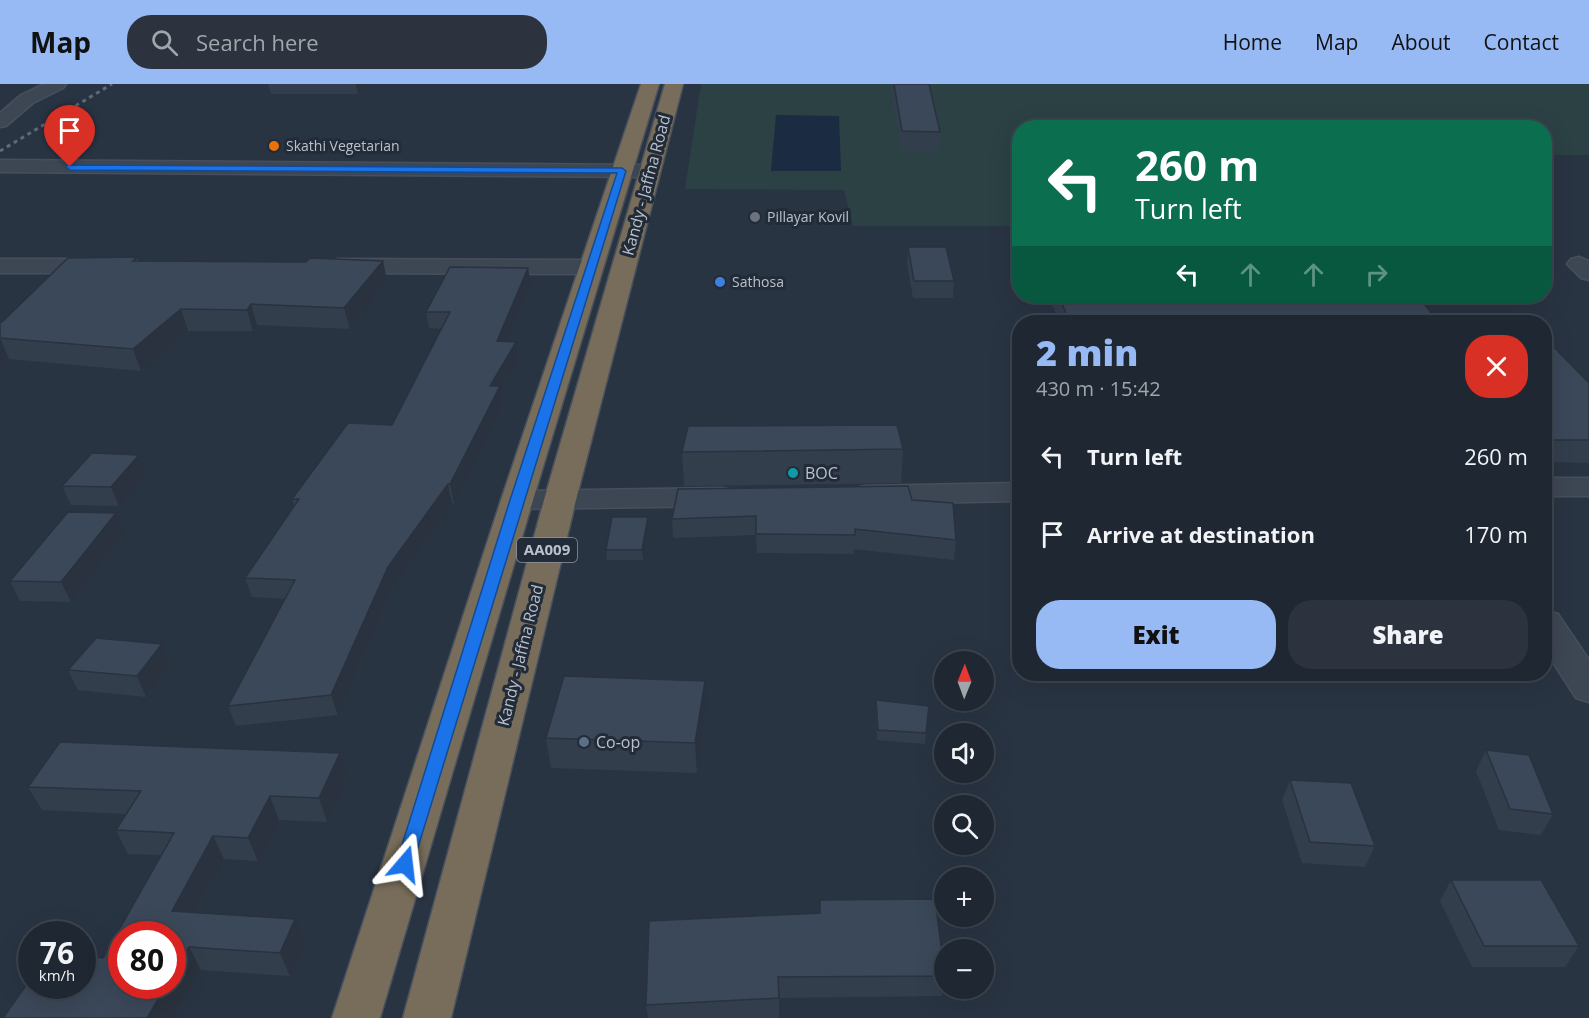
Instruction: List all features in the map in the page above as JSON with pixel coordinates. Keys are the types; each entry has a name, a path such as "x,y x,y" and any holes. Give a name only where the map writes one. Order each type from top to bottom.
{"highway":[{"name":"Kandy - Jaffna Road","path":"426,1018 560,500 636,171 650,84"},
{"name":"Kandy - Jaffna Road","path":"356,1018 591,267 674,84"}],"street":[{"path":"0,122 27,99 57,84"},
{"path":"0,166 636,171"},
{"path":"0,266 130,266"},
{"path":"319,266 591,267"},
{"path":"1552,487 1589,487"},
{"path":"843,495 1012,492"},
{"path":"517,500 748,497"},
{"path":"1552,633 1589,689"}],"green space":[{"path":"701,84 1589,84 1589,155 1552,155 1552,120 1012,120 1012,226 853,226 844,190 685,189"}],"water":[{"path":"776,115 839,116 841,171 771,171"}],"building":[{"path":"894,84 929,84 940,132 902,131"},
{"path":"908,247 946,247 954,281 914,281"},
{"path":"137,257 133,261 306,262 310,258 383,261 344,308 251,304 247,310 181,309 133,349 0,338 0,322 68,258"},
{"path":"450,267 528,268 497,341 516,342 490,386 500,386 450,484 388,567 331,695 228,706 295,580 245,578 299,499 292,499 348,423 392,425 450,312 426,312"},
{"path":"1062,303 1423,303 1433,315 1067,315"},
{"path":"1552,345 1589,383 1589,440 1554,440 1552,438"},
{"path":"897,425 903,449 682,452 688,426"},
{"path":"92,453 139,455 111,487 62,486"},
{"path":"908,486 912,500 953,503 956,540 855,529 855,535 756,534 756,516 672,519 678,489"},
{"path":"68,512 116,513 61,582 10,581"},
{"path":"612,517 648,517 642,550 606,550"},
{"path":"96,638 162,644 137,676 68,670"},
{"path":"564,676 705,681 695,743 546,738"},
{"path":"876,700 929,706 926,733 878,730"},
{"path":"60,742 340,753 319,798 270,796 248,838 213,836 172,911 295,919 280,953 189,947 186,952 186,921 124,921 174,833 116,830 141,791 28,787"},
{"path":"1486,750 1529,755 1553,814 1510,809"},
{"path":"1290,780 1351,783 1375,846 1310,842"},
{"path":"1451,880 1541,880 1579,946 1484,946"},
{"path":"934,899 934,927 939,927 940,939 934,939 934,976 778,977 779,998 646,1005 649,921 820,913 820,900"},
{"path":"108,949 108,999 158,999 147,1018 3,1018 18,997 18,999 96,999 96,957 103,958"}],"railway":[{"path":"0,151 112,84"}],"place":[{"name":"Skathi Vegetarian","path":"274,146"},
{"name":"Pillayar Kovil","path":"755,217"},
{"name":"Sathosa","path":"720,282"},
{"name":"BOC","path":"793,473"},
{"name":"Co-op","path":"584,742"}],"route":[{"path":"70,167 622,171 517,500 405,864"}]}
